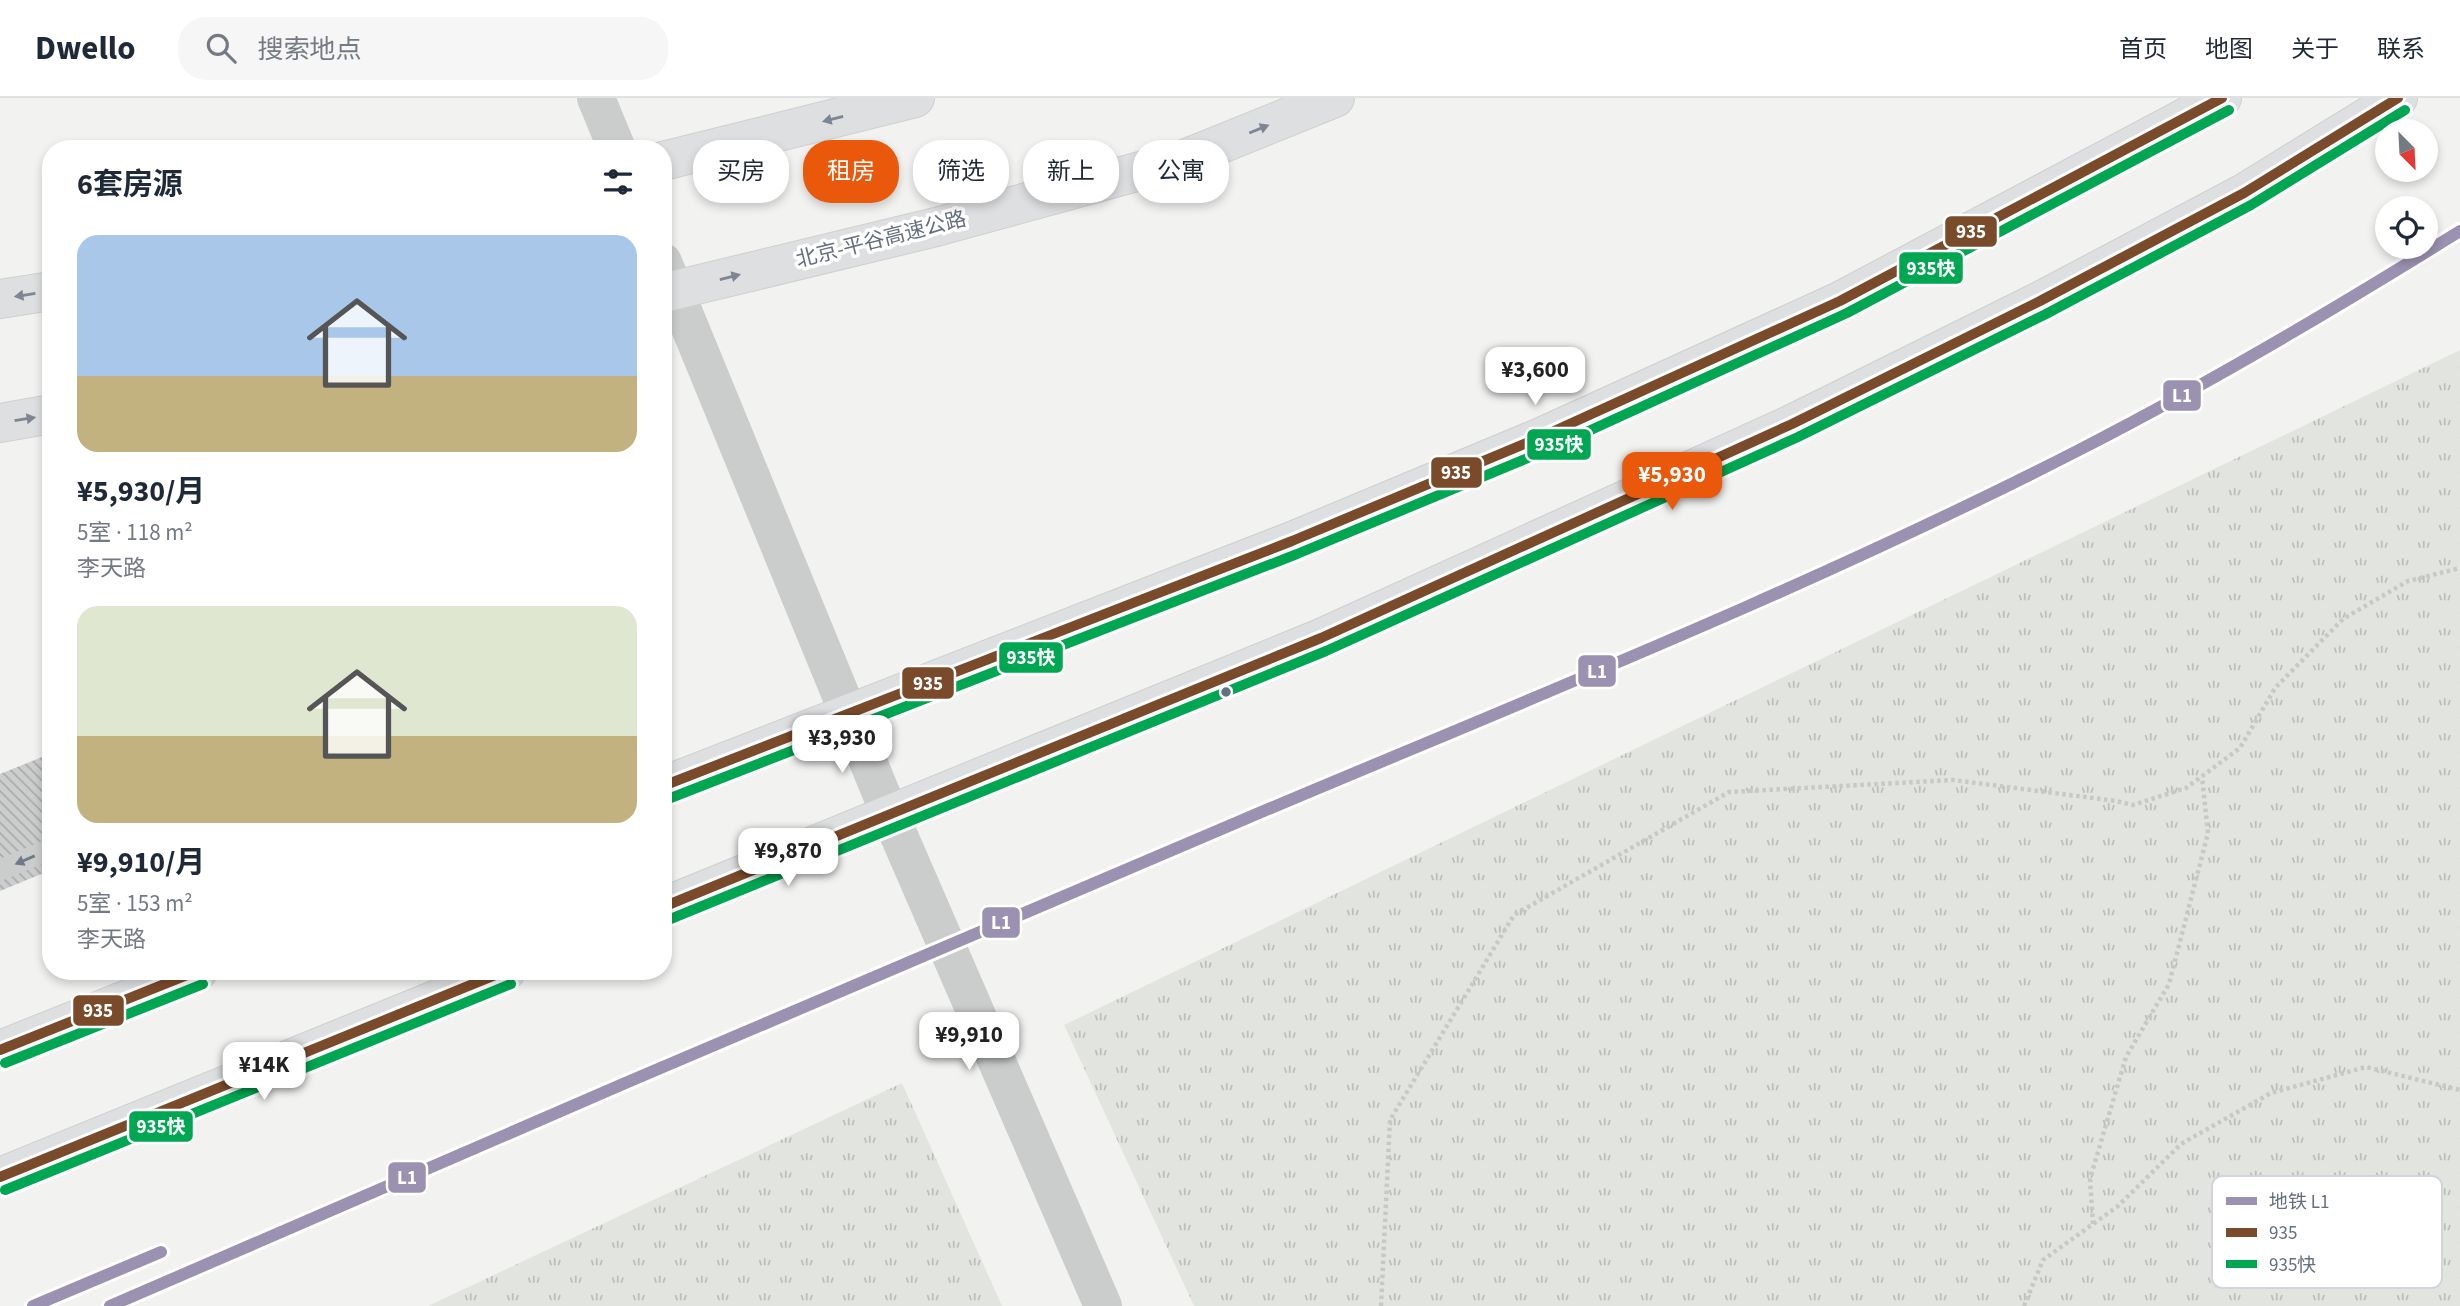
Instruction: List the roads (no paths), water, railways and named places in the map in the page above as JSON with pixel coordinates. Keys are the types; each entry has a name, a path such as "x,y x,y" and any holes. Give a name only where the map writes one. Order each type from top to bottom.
{"main road":[{"name":"北京-平谷高速公路","path":"672,291 936,227 1184,159 1335,98"},
{"path":"672,782 1292,541 1541,437 1840,301 2222,98"},
{"path":"672,903 1321,639 1792,424 2040,301 2244,193 2398,98"},
{"path":"672,159 907,100"},
{"path":"0,299 42,292"},
{"path":"0,423 42,416"},
{"path":"0,1050 173,980"},
{"path":"0,1177 484,980"}],"street":[{"path":"596,98 613,140"},
{"path":"672,284 890,814 1103,1306"}],"lane":[{"path":"0,870 42,853"}],"metro line":[{"name":"L1","path":"110,1306 960,940 1769,597 1872,550 2077,451 2223,373 2460,231"},
{"name":"L1","path":"33,1306 161,1252"}]}
